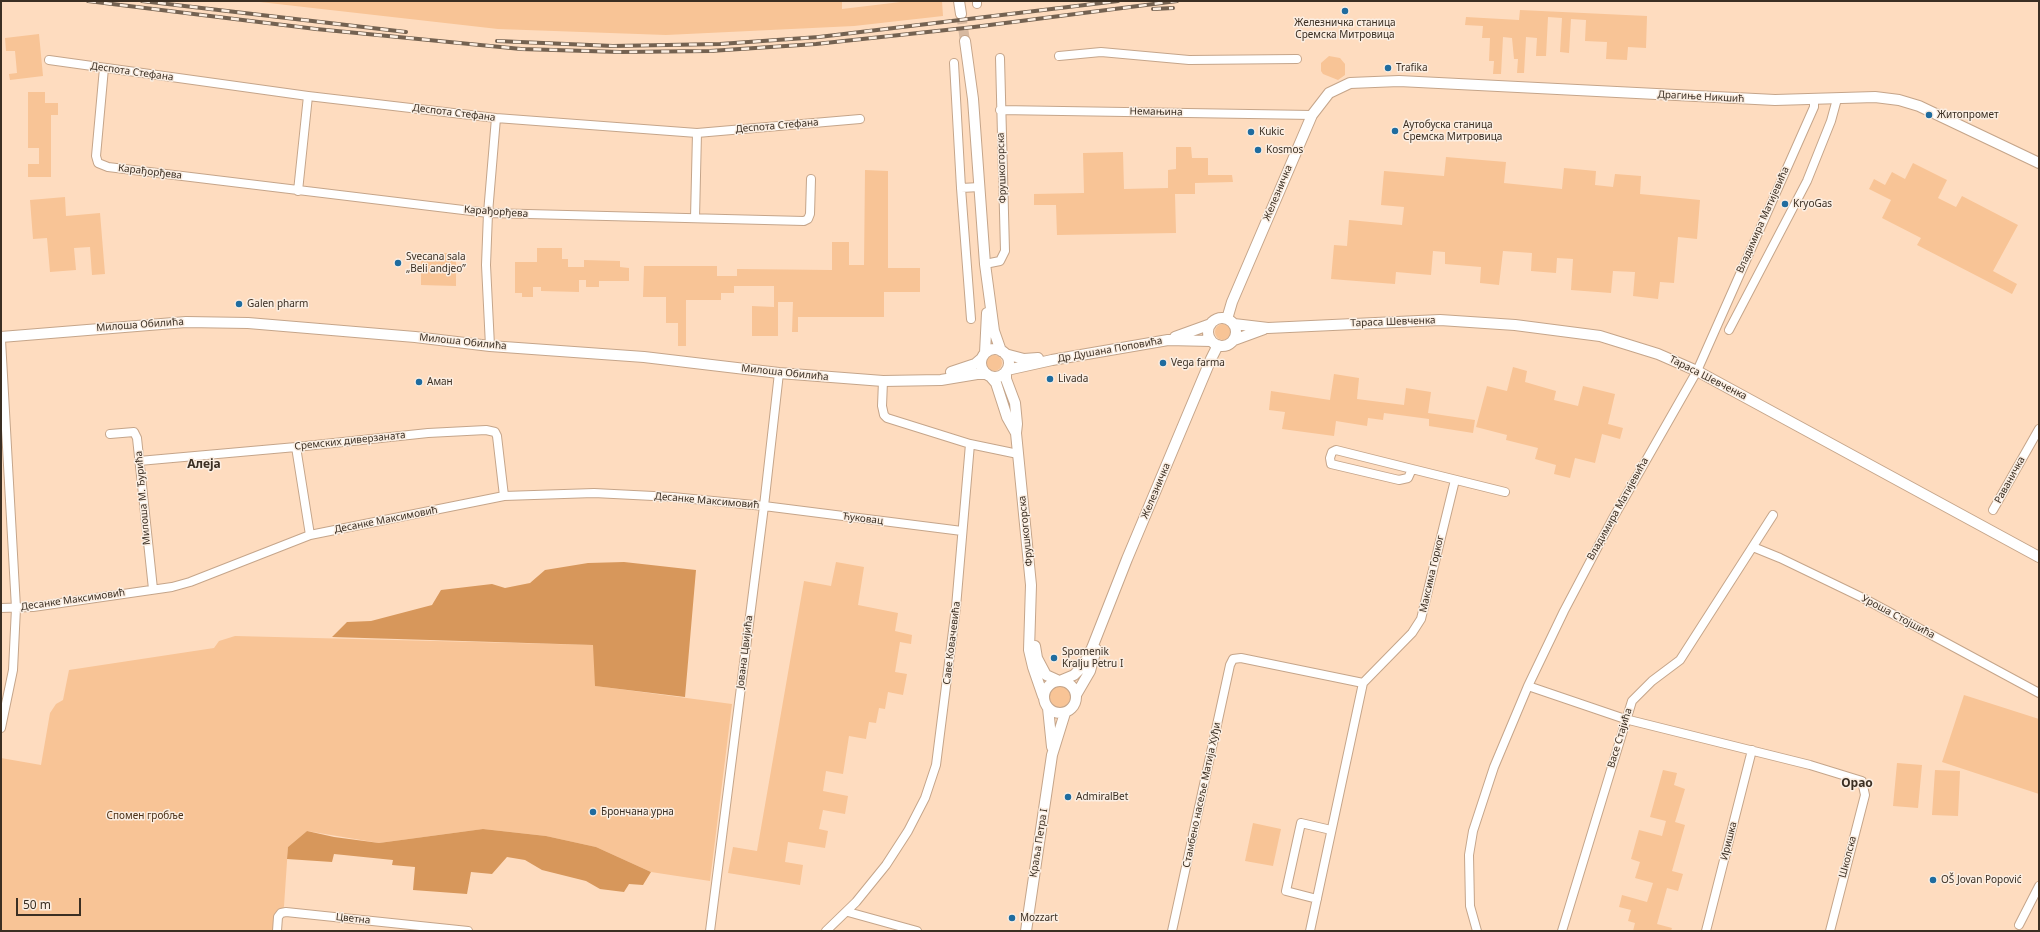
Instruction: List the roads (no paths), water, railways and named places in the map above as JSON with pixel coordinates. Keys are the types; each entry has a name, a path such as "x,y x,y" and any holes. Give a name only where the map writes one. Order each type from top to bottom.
{"street":[{"path":"959,1 960,14"},
{"path":"965,42 973,99 988,289 994,331 1008,362 1006,370 997,376 989,375 981,366 984,355 988,289"},
{"path":"1060,56 1101,52 1189,60 1297,59"},
{"name":"Фрушкогорска","path":"985,264 1000,261 1005,251 1000,110 1000,58"},
{"name":"Деспота Стефана","path":"49,60 308,96 496,118 697,133 860,119"},
{"path":"954,64 961,188 971,319"},
{"name":"Карађорђева","path":"104,68 96,156 98,163 101,165 488,213 804,221 808,219 810,214 811,179"},
{"name":"Драгиње Никшић","path":"1350,83 1399,82 1680,96 1814,100 1875,97 1899,100 1919,106 2039,163"},
{"name":"Железничка","path":"1230,322 1232,302 1312,115 1329,93 1350,83"},
{"path":"298,190 308,96"},
{"path":"1729,330 1807,181 1832,121 1837,99"},
{"name":"Владимира Матијевића","path":"1477,931 1470,906 1468,876 1473,831 1494,767 1528,686 1564,611 1612,520 1697,371 1814,107 1814,100"},
{"name":"Немањина","path":"1000,110 1312,115"},
{"path":"490,346 486,265 488,213 496,118"},
{"path":"695,218 697,133"},
{"path":"961,188 980,187"},
{"path":"1218,319 1230,322 1236,332 1234,340 1227,346 1215,343 1209,332 1211,324 1218,319"},
{"name":"Тараса Шевченка","path":"1230,322 1268,328 1440,320 1515,325 1600,336 1658,354 1697,371 2039,557"},
{"name":"Милоша Обилића","path":"1,337 186,322 248,323 341,330 490,346 644,357 780,373 883,382 941,380 977,374 989,375"},
{"name":"Др Душана Поповића","path":"1006,370 1052,360 1168,340 1211,324"},
{"name":"Тараса Шевченка","path":"1234,340 1268,328"},
{"path":"1,340 16,608 13,670 1,728"},
{"name":"Др Душана Поповића","path":"1168,340 1215,343"},
{"name":"Железничка","path":"1059,680 1074,675 1083,666 1097,639 1130,552 1215,343"},
{"path":"984,355 993,350 1003,352"},
{"name":"Др Душана Поповића","path":"1003,352 1024,359 1052,360"},
{"name":"Милоша Обилића","path":"924,380 963,369 974,364 984,355"},
{"name":"Фрушкогорска","path":"1006,370 1006,379 1015,403 1017,424 1016,433 1031,585 1030,659 1043,696"},
{"name":"Јована Цвијића","path":"710,931 780,373"},
{"name":"Фрушкогорска","path":"989,375 996,383 1007,417 1016,433"},
{"path":"883,382 882,406 884,415 887,418 970,444 1018,454"},
{"name":"Сремских диверзаната","path":"140,461 472,429 491,431 498,436 504,496"},
{"name":"Раваничка","path":"1994,510 2039,429"},
{"name":"Милоша М. Ђурића","path":"110,434 134,432 137,438 153,589"},
{"name":"Саве Ковачевића","path":"826,931 848,912 886,865 908,831 925,798 936,765 956,607 970,444"},
{"path":"296,447 310,536"},
{"path":"1412,469 1408,478 1399,480 1331,464 1330,458 1332,452 1336,450 1505,492"},
{"name":"Максима Горког","path":"1363,683 1412,633 1422,619 1455,480"},
{"name":"Десанке Максимовић","path":"1,608 16,608 153,589 190,582 310,536 504,496 594,492 764,506"},
{"name":"Ћуковац","path":"764,506 962,531"},
{"name":"Васе Стајића","path":"1562,931 1625,718 1632,701 1638,693 1680,660 1773,515"},
{"name":"Уроша Стојшића","path":"1753,547 1780,558 1863,598 2039,693"},
{"name":"Фрушкогорска","path":"1031,629 1040,666 1046,675 1059,680"},
{"name":"Железничка","path":"1076,695 1090,671 1095,656 1097,639"},
{"name":"Стамбено насеље Матија Хуђи","path":"1172,931 1230,665 1234,659 1241,658 1363,683"},
{"path":"1059,680 1073,687 1076,695 1075,704 1065,713 1056,713 1048,708 1043,696 1046,688 1059,680"},
{"path":"1310,931 1363,683"},
{"path":"1528,686 1625,718 1752,750"},
{"name":"Краља Петра I","path":"1048,708 1051,725 1052,755"},
{"name":"Краља Петра I","path":"1026,931 1052,755 1065,713"},
{"name":"Школска","path":"1752,750 1855,777 1863,783 1865,795 1830,931"},
{"name":"Иришка","path":"1706,931 1752,750"},
{"path":"1317,899 1286,891 1301,823 1332,830"},
{"path":"2019,925 2039,886"},
{"name":"Цветна","path":"277,931 278,917 281,913 286,912 468,931"},
{"path":"848,912 917,931"}],"tunnel":[{"path":"961,14 965,41"}],"railway":[{"path":"88,1 316,29 521,49 620,52 710,51 816,44 974,27 1177,1"},
{"path":"142,1 406,32"},
{"path":"497,41 613,46 720,44 819,37 1118,1"},
{"path":"1153,9 1173,8"}],"place":[{"name":"Железничка станица Сремска Митровица","path":"1345,11"},
{"name":"Trafika","path":"1388,68"},
{"name":"Житопромет","path":"1929,115"},
{"name":"Аутобуска станица Сремска Митровица","path":"1395,131"},
{"name":"Kukic","path":"1251,132"},
{"name":"Kosmos","path":"1258,150"},
{"name":"KryoGas","path":"1785,204"},
{"name":"Svecana sala „Beli andjeo”","path":"398,263"},
{"name":"Galen pharm","path":"239,304"},
{"name":"Vega farma","path":"1163,363"},
{"name":"Livada","path":"1050,379"},
{"name":"Аман","path":"419,382"},
{"name":"Spomenik Kralju Petru I","path":"1054,658"},
{"name":"AdmiralBet","path":"1068,797"},
{"name":"Брончана урна","path":"593,812"},
{"name":"OŠ Jovan Popović","path":"1933,880"},
{"name":"Mozzart","path":"1012,918"}],"district":[{"name":"Алеја","path":"204,465"},
{"name":"Орао","path":"1857,784"}],"park label":[{"name":"Спомен гробље","path":"145,816"}]}
